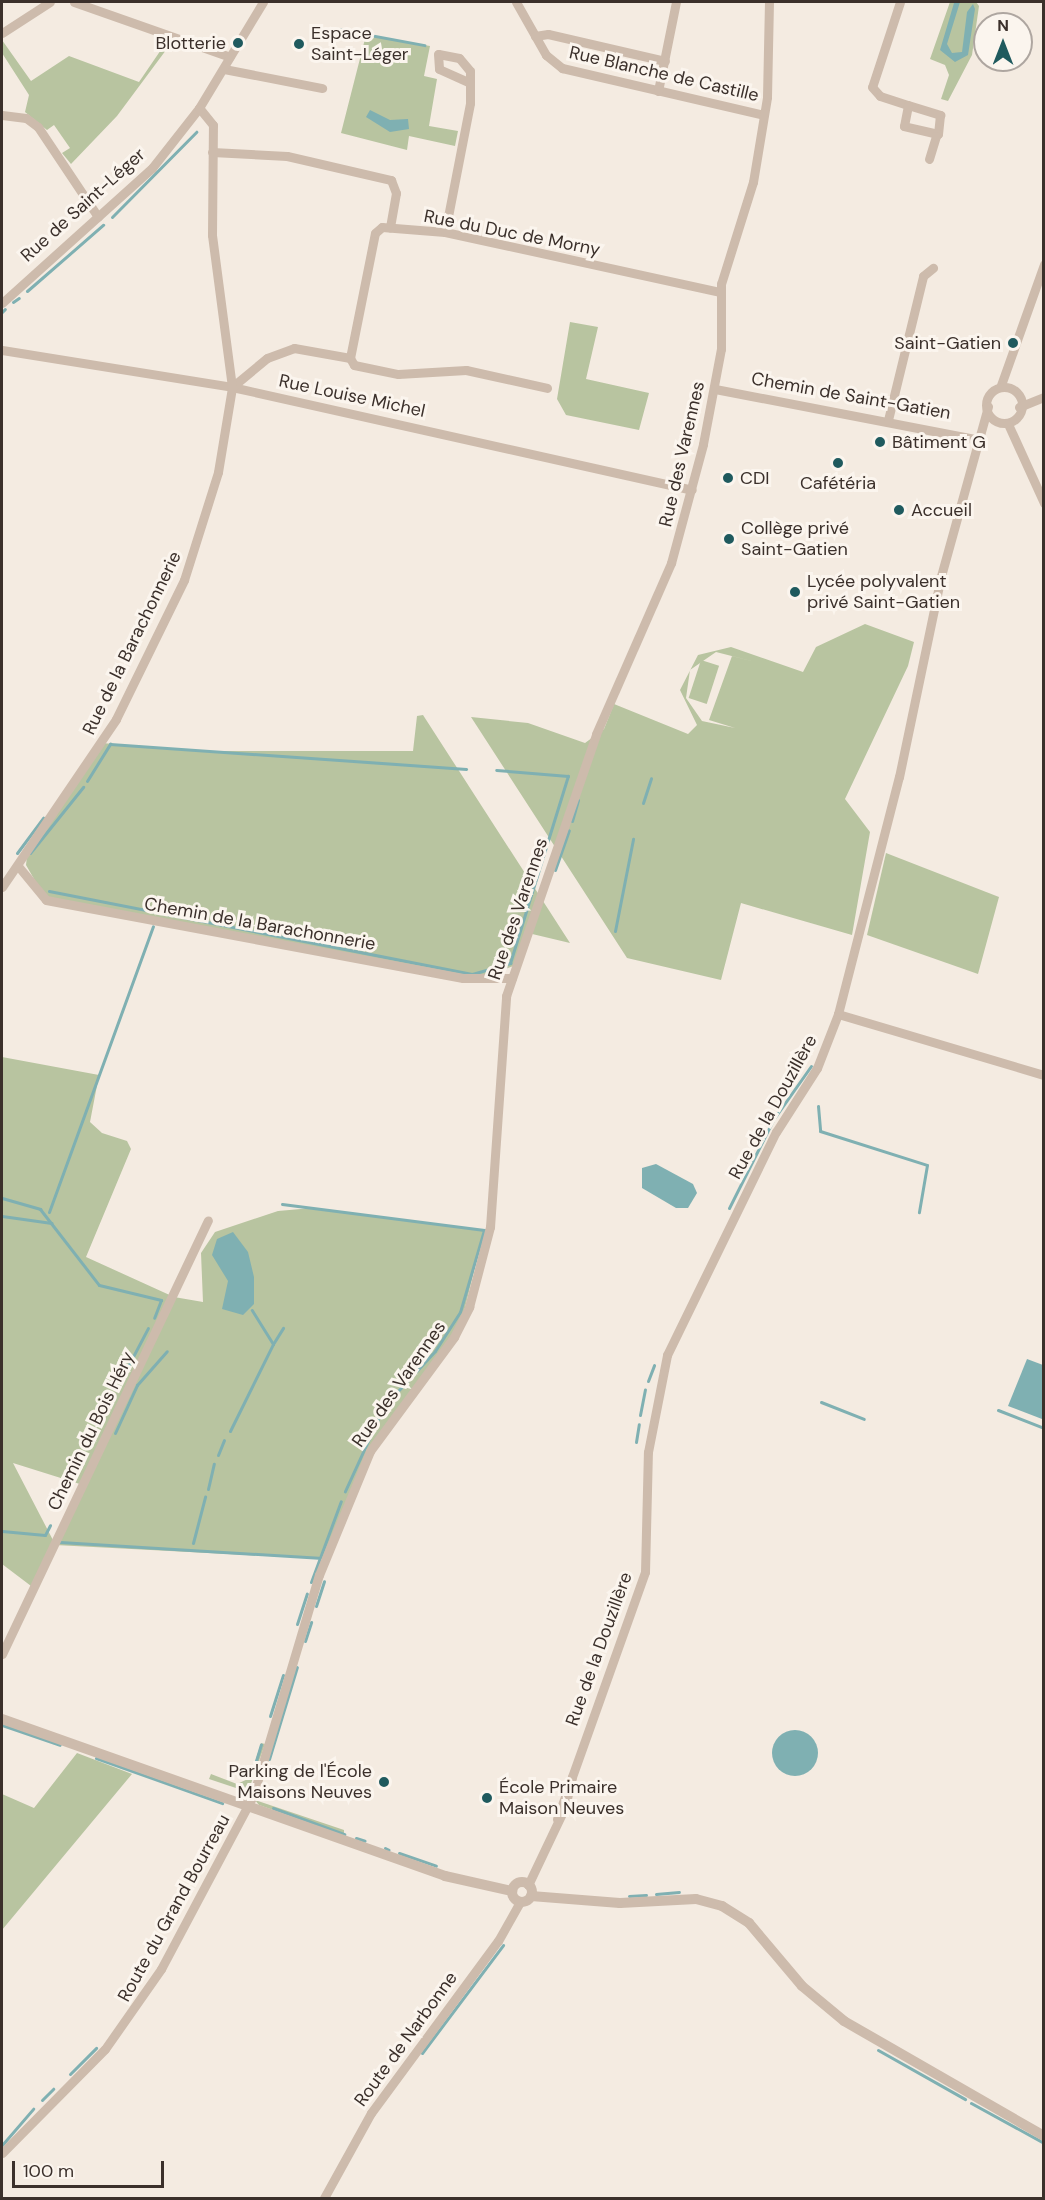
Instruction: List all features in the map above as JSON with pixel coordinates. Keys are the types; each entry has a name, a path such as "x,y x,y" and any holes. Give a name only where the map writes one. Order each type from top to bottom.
{"street":[{"path":"2,33 50,2"},
{"path":"74,2 230,57"},
{"name":"Rue de Saint-Léger","path":"2,303 152,168 199,108 262,2"},
{"name":"Rue Blanche de Castille","path":"516,2 535,36 562,68 764,115"},
{"path":"658,90 676,2"},
{"name":"Rue des Varennes","path":"249,1806 319,1575 354,1486 381,1432 454,1337 474,1293 490,1227 501,1038 512,978 596,734 671,563 692,490 715,389 721,292 753,183 764,115 769,2"},
{"path":"900,2 872,87 880,96 942,116 929,159"},
{"name":"Rue Blanche de Castille","path":"535,36 548,34 665,61"},
{"path":"224,69 322,88"},
{"path":"445,232 470,83"},
{"path":"908,105 904,126 936,136"},
{"name":"Rue de la Barachonnerie","path":"2,886 18,866 116,719 184,580 219,472 232,387 212,235 213,125 199,108"},
{"path":"2,115 26,118 38,127 98,217"},
{"path":"212,152 287,156 391,180 396,193 390,226 375,233 350,358 354,365 398,374 466,370 547,388"},
{"name":"Rue du Duc de Morny","path":"390,226 445,232 721,292"},
{"path":"1008,424 992,423 988,406 1001,385 1044,264"},
{"path":"888,420 923,276 933,268"},
{"path":"232,387 267,358 294,348 350,358"},
{"name":"Rue Louise Michel","path":"2,350 232,387 692,490"},
{"path":"1008,361 1017,390 1019,407"},
{"path":"1001,385 1042,398"},
{"name":"Chemin de Saint-Gatien","path":"715,389 888,420 981,440"},
{"path":"1008,424 1019,407 1042,398"},
{"name":"Rue de la Douzillère","path":"528,1885 557,1819 645,1572 648,1452 664,1364 776,1132 817,1068 838,1014 899,777 941,576 981,440 988,406"},
{"name":"Rue de la Douzillère","path":"981,440 992,423"},
{"path":"1008,424 1044,503"},
{"name":"Chemin de la Barachonnerie","path":"18,866 46,900 463,978 512,978"},
{"path":"838,1014 1044,1076"},
{"name":"Chemin du Bois Héry","path":"2,1654 208,1221"},
{"path":"2,1719 454,1879 512,1891 520,1902 531,1896 610,1903 696,1899 731,1910 844,2022 1044,2136"},
{"name":"Route du Grand Bourreau","path":"2,2153 134,2015 249,1806"},
{"path":"512,1891 518,1884 528,1885 531,1896"},
{"name":"Route de Narbonne","path":"324,2199 371,2113 498,1941 520,1902"}],"green space":[{"path":"950,2 976,2 979,6 978,12 973,12 972,55 948,101 941,99 949,75 945,65 930,59"},
{"path":"366,35 430,46 424,76 437,79 429,126 458,131 455,146 409,136 407,150 341,133"},
{"path":"2,40 31,81 69,56 139,82 167,41 172,42 117,116 71,164 62,153 70,148 54,125 47,130 25,112 29,95 2,53"},
{"path":"570,322 598,327 586,379 649,393 639,430 566,415 557,399"},
{"path":"865,624 914,642 908,666 845,799 870,832 852,935 741,903 721,980 627,958 471,717 528,723 585,743 604,729 614,704 688,734 697,725 680,690 690,671 686,698 702,721 735,728 709,720 732,656 716,652 690,670 698,655 731,647 803,672 816,647"},
{"path":"701,660 719,666 707,704 689,698"},
{"path":"423,715 570,943 528,933 516,965 479,979 45,898 26,865 28,847 102,743 195,751 413,751 417,716"},
{"path":"886,853 999,897 978,974 867,935"},
{"path":"2,1057 99,1075 90,1122 102,1133 127,1141 131,1149 86,1257 174,1297 203,1302 201,1253 215,1232 278,1211 312,1208 484,1230 461,1324 381,1432 325,1559 55,1545 35,1589 2,1564","holes":["13,1463 83,1485 55,1544"]},
{"path":"261,1743 265,1744 248,1792 209,1779 211,1774 237,1784 250,1778"},
{"path":"77,1753 132,1774 2,1930 2,1794 34,1808"},
{"path":"255,1800 344,1830 344,1835 259,1805"}],"water":[{"path":"960,2 947,44 952,53 962,52 967,12 973,4 975,9 968,55 955,62 940,50 954,3"},
{"path":"370,110 390,120 408,119 409,129 390,132 366,117"},
{"path":"656,1164 693,1184 697,1193 688,1208 676,1208 642,1188 642,1168"},
{"path":"233,1232 248,1252 254,1277 254,1304 243,1315 222,1309 228,1281 212,1255 217,1239"},
{"path":"1027,1359 1043,1365 1042,1419 1008,1406"},
{"path":"800,1730 812,1736 817,1744 817,1762 812,1770 804,1775 790,1776 782,1773 775,1766 772,1748 775,1740 782,1733"}],"waterway":[{"path":"332,28 424,45"},
{"path":"112,217 196,132"},
{"path":"27,291 103,225"},
{"path":"13,302 19,298"},
{"path":"2,312 5,309"},
{"path":"87,781 110,744 466,769"},
{"path":"49,891 472,974 510,963 568,776 496,770"},
{"path":"643,803 651,778"},
{"path":"30,853 83,787"},
{"path":"572,821 578,800"},
{"path":"17,853 43,818"},
{"path":"555,870 569,830"},
{"path":"615,931 633,839"},
{"path":"49,1212 153,926"},
{"path":"729,1208 773,1120 811,1066"},
{"path":"818,1106 820,1131 927,1165 919,1212"},
{"path":"2,1198 40,1209 99,1285 161,1300 154,1318"},
{"path":"282,1204 484,1230 460,1312 435,1351 384,1406 345,1491"},
{"path":"2,1216 52,1223"},
{"path":"230,1431 273,1344 252,1310"},
{"path":"127,1368 148,1328"},
{"path":"273,1344 283,1328"},
{"path":"115,1433 137,1385 167,1351"},
{"path":"648,1381 654,1365"},
{"path":"640,1415 645,1389"},
{"path":"821,1402 864,1419"},
{"path":"998,1410 1044,1428"},
{"path":"636,1442 639,1424"},
{"path":"218,1455 224,1440"},
{"path":"208,1489 214,1464"},
{"path":"193,1543 205,1497"},
{"path":"311,1582 341,1501"},
{"path":"2,1531 45,1535 50,1525"},
{"path":"60,1542 319,1558"},
{"path":"316,1606 324,1581"},
{"path":"297,1624 307,1594"},
{"path":"305,1641 311,1622"},
{"path":"269,1759 297,1667"},
{"path":"270,1716 283,1675"},
{"path":"2,1725 60,1745"},
{"path":"251,1777 261,1744"},
{"path":"96,1758 222,1803"},
{"path":"273,1808 344,1834"},
{"path":"356,1838 365,1841"},
{"path":"385,1848 389,1850"},
{"path":"399,1853 436,1866"},
{"path":"656,1894 679,1892"},
{"path":"629,1896 646,1895"},
{"path":"422,2053 503,1945"},
{"path":"70,2074 96,2048"},
{"path":"878,2050 965,2099"},
{"path":"42,2100 53,2089"},
{"path":"971,2103 1044,2143"},
{"path":"2,2145 33,2109"}],"place":[{"name":"Blotterie","path":"238,43"},
{"name":"Espace Saint-Léger","path":"299,44"},
{"name":"Saint-Gatien","path":"1013,343"},
{"name":"Bâtiment G","path":"880,442"},
{"name":"Cafétéria","path":"838,463"},
{"name":"CDI","path":"728,478"},
{"name":"Accueil","path":"899,510"},
{"name":"Collège privé Saint-Gatien","path":"729,539"},
{"name":"Lycée polyvalent privé Saint-Gatien","path":"795,592"},
{"name":"Parking de l'École Maisons Neuves","path":"384,1782"},
{"name":"École Primaire Maison Neuves","path":"487,1798"}]}
